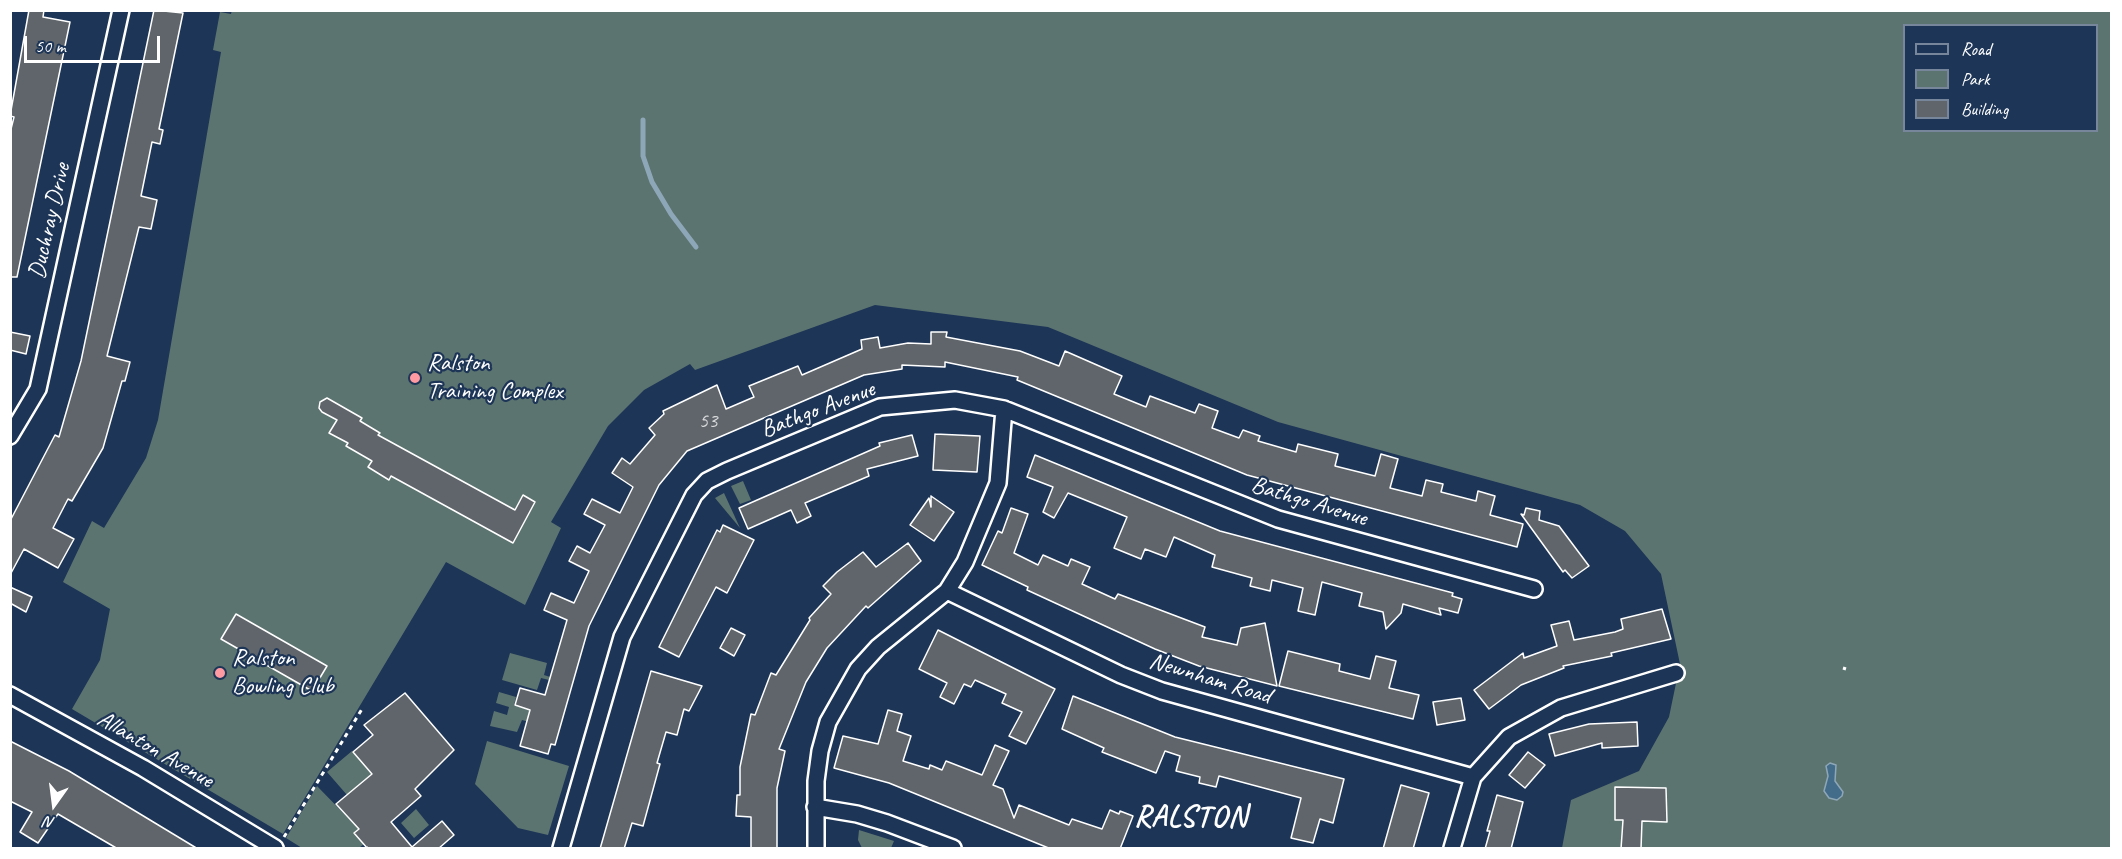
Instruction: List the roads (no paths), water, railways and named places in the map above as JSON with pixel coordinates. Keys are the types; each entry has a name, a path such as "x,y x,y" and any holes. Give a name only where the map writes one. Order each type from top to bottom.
{"street":[{"name":"Duchray Drive","path":"12,427 38,389 121,10"},
{"name":"Bathgo Avenue","path":"561,849 622,636 684,512 700,487 766,453 880,407 955,400 1004,409 1278,519 1534,589"},
{"path":"816,849 815,807 820,751 828,722 858,669 878,647 947,591 965,562 998,483 1004,409"},
{"name":"Newnham Road","path":"947,591 1121,675 1162,691 1473,777"},
{"path":"1452,849 1473,777 1509,737 1561,708 1676,673"},
{"name":"Allanton Avenue","path":"10,694 279,844"},
{"path":"815,807 877,820 953,849"}],"water":[{"path":"1830,763 1836,765 1835,781 1843,792 1837,800 1829,798 1824,791 1828,776 1826,766"}],"waterway":[{"path":"643,120 643,156 652,182 671,214 696,247"}],"place":[{"name":"Ralston Training Complex","path":"415,378"},
{"name":"Ralston Bowling Club","path":"220,673"}],"district":[{"name":"RALSTON","path":"1191,818"}]}
